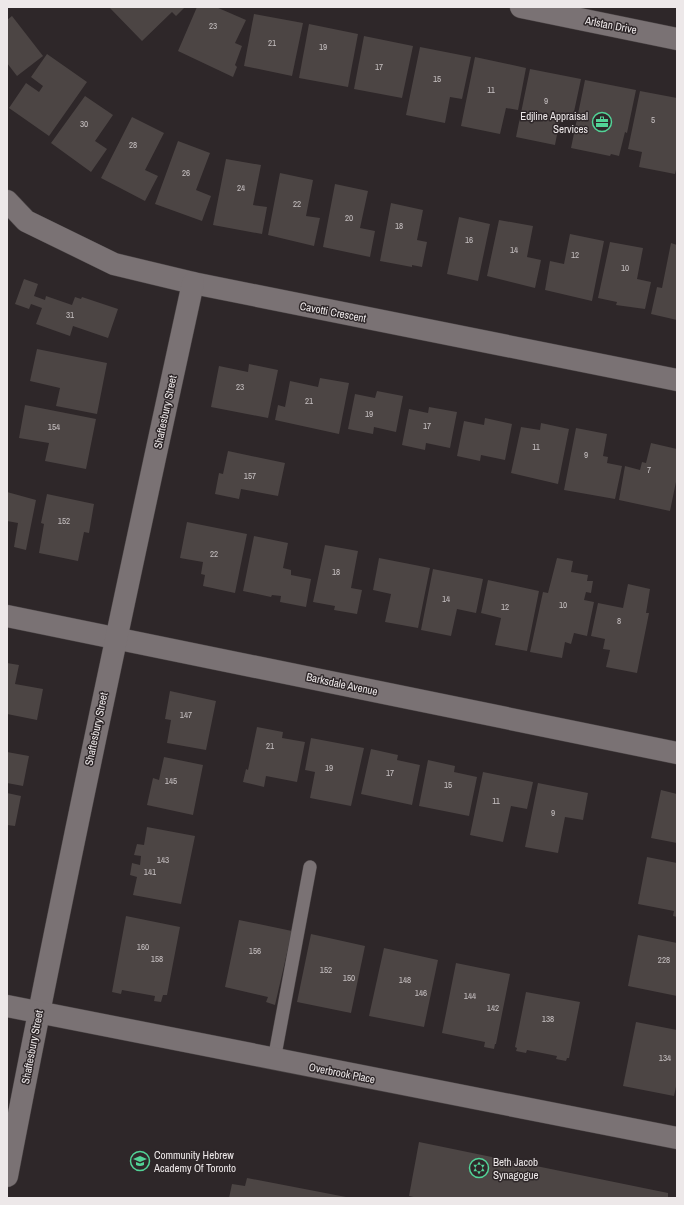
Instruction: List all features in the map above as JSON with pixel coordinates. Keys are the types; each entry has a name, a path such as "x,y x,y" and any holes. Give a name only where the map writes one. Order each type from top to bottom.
{"street":[{"name":"Arlstan Drive","path":"521,7 677,38"},
{"name":"Cavotti Crescent","path":"7,201 26,221 114,264 193,283 677,380"},
{"name":"Shaftesbury Street","path":"7,1176 38,1012 116,637 193,283"},
{"name":"Barksdale Avenue","path":"7,616 116,637 677,753"},
{"name":"Overbrook Place","path":"7,1006 274,1060 677,1138"}],"lane":[{"path":"274,1060 310,866"}],"building":[{"path":"109,7 185,7 176,16 172,12 142,41"},
{"path":"197,7 216,7 246,20 235,43 242,46 235,65 237,67 233,77 178,51"},
{"path":"254,14 303,23 292,76 244,66"},
{"path":"12,16 43,56 17,76 7,63 7,20"},
{"path":"309,24 358,34 348,87 299,78"},
{"path":"364,36 413,46 402,98 354,89"},
{"path":"420,47 471,57 462,99 450,97 445,123 406,115"},
{"path":"47,54 87,82 49,136 9,108 26,83 39,92 43,86 31,77"},
{"path":"475,57 526,68 518,110 506,108 500,134 461,126"},
{"path":"530,69 581,79 572,121 560,119 555,145 516,137"},
{"path":"585,80 636,90 627,133 625,132 619,156 611,154 610,156 571,148"},
{"path":"640,91 677,98 677,165 675,174 639,167 642,152 628,149"},
{"path":"85,96 113,115 95,141 107,149 91,172 51,143"},
{"path":"132,117 164,133 145,170 158,176 145,201 101,178"},
{"path":"178,141 210,153 196,190 211,196 202,221 155,204"},
{"path":"226,159 261,165 253,205 267,207 262,234 213,225"},
{"path":"280,173 313,180 306,216 320,218 314,246 268,235"},
{"path":"335,184 368,191 360,228 375,231 370,257 323,247"},
{"path":"391,203 423,210 417,240 427,242 422,267 412,265 412,267 380,261"},
{"path":"459,217 490,224 478,281 447,274"},
{"path":"499,220 533,226 527,257 541,260 535,288 487,276"},
{"path":"570,234 604,241 592,301 545,290 550,261 564,264"},
{"path":"610,242 643,248 637,279 651,282 645,309 616,305 617,302 598,298"},
{"path":"671,243 677,245 677,320 651,314 657,287 662,288"},
{"path":"24,279 38,284 34,296 45,300 46,296 72,305 75,297 81,299 82,297 118,309 108,338 73,326 70,336 36,324 42,308 31,304 29,309 15,304"},
{"path":"37,349 107,363 97,414 56,406 60,388 30,381"},
{"path":"249,364 278,370 268,418 211,407 219,366 248,372"},
{"path":"320,378 349,383 339,434 275,420 278,405 285,407 290,381 318,387"},
{"path":"377,391 403,396 396,432 374,427 373,434 348,429 355,394 375,398"},
{"path":"25,405 96,419 86,469 45,461 49,443 19,438"},
{"path":"429,407 457,412 450,448 426,443 425,450 402,445 409,409 428,413"},
{"path":"485,418 512,424 505,460 481,455 480,461 457,456 464,421 484,425"},
{"path":"541,423 569,429 558,484 511,473 521,427 540,430"},
{"path":"576,428 607,434 603,456 608,457 607,463 622,466 615,499 564,490"},
{"path":"651,443 677,449 677,477 670,511 619,500 625,466 640,470 642,462 646,463"},
{"path":"228,451 285,463 278,496 241,489 239,499 215,494 219,473 223,474"},
{"path":"7,492 36,500 26,550 14,547 18,523 7,521"},
{"path":"47,494 94,504 89,533 84,532 78,561 39,553 44,524 41,523"},
{"path":"187,522 247,534 235,593 203,586 205,575 201,574 203,562 180,558"},
{"path":"254,536 288,543 283,568 291,570 291,575 311,579 306,607 280,602 281,596 272,595 271,597 243,591"},
{"path":"325,545 358,551 351,588 362,590 357,614 334,610 335,606 313,602"},
{"path":"379,558 430,568 418,628 385,622 391,594 373,590"},
{"path":"557,558 573,561 571,572 588,575 587,581 593,581 591,593 586,592 584,600 594,602 587,636 574,633 571,644 565,642 562,658 530,652 543,592 548,593"},
{"path":"433,569 483,579 476,613 457,609 451,636 421,630"},
{"path":"488,580 539,591 527,651 495,645 501,618 481,613"},
{"path":"628,584 650,589 646,613 649,613 637,673 606,667 610,650 603,649 605,639 591,636 598,603 623,608"},
{"path":"7,663 19,665 15,684 43,689 37,720 7,714"},
{"path":"170,691 216,701 206,750 167,743 171,720 165,719"},
{"path":"257,727 283,732 282,738 305,742 297,782 266,776 264,787 243,782 246,769 248,770"},
{"path":"311,738 364,748 351,806 310,798 315,772 305,770"},
{"path":"371,749 398,755 397,760 420,765 412,805 361,794"},
{"path":"7,752 29,756 23,786 7,783"},
{"path":"164,757 203,765 193,815 147,805 153,778 159,780"},
{"path":"428,760 455,766 454,772 477,777 469,816 419,806"},
{"path":"483,772 533,782 527,809 511,806 503,842 470,835"},
{"path":"538,783 588,793 583,820 565,817 558,853 525,847"},
{"path":"661,790 677,794 677,843 651,838"},
{"path":"7,793 21,796 15,826 7,825"},
{"path":"147,827 195,836 181,904 133,895 137,877 130,875 132,863 140,865 141,856 134,855 137,844 144,845"},
{"path":"647,857 677,863 677,917 673,916 674,911 638,904"},
{"path":"126,916 180,927 167,995 163,995 161,1002 154,1001 155,996 122,990 121,994 112,992"},
{"path":"239,920 292,931 275,1005 266,1002 268,997 225,987"},
{"path":"311,934 365,946 351,1013 297,1002"},
{"path":"638,935 677,943 677,996 628,986"},
{"path":"384,948 438,960 424,1027 369,1016"},
{"path":"456,963 510,974 494,1049 484,1047 485,1042 442,1033"},
{"path":"526,992 580,1002 569,1058 567,1058 566,1061 556,1059 557,1056 527,1050 526,1053 516,1051 517,1048 515,1047"},
{"path":"636,1022 677,1030 677,1082 674,1096 623,1086"},
{"name":"Beth Jacob Synagogue","path":"419,1142 668,1193 668,1198 418,1198 409,1196"},
{"path":"247,1178 346,1198 229,1198 232,1184 245,1186"}],"place":[{"name":"Edjline Appraisal Services","path":"602,122"},
{"name":"Community Hebrew Academy Of Toronto","path":"140,1161"},
{"name":"Beth Jacob Synagogue","path":"479,1168"}]}
